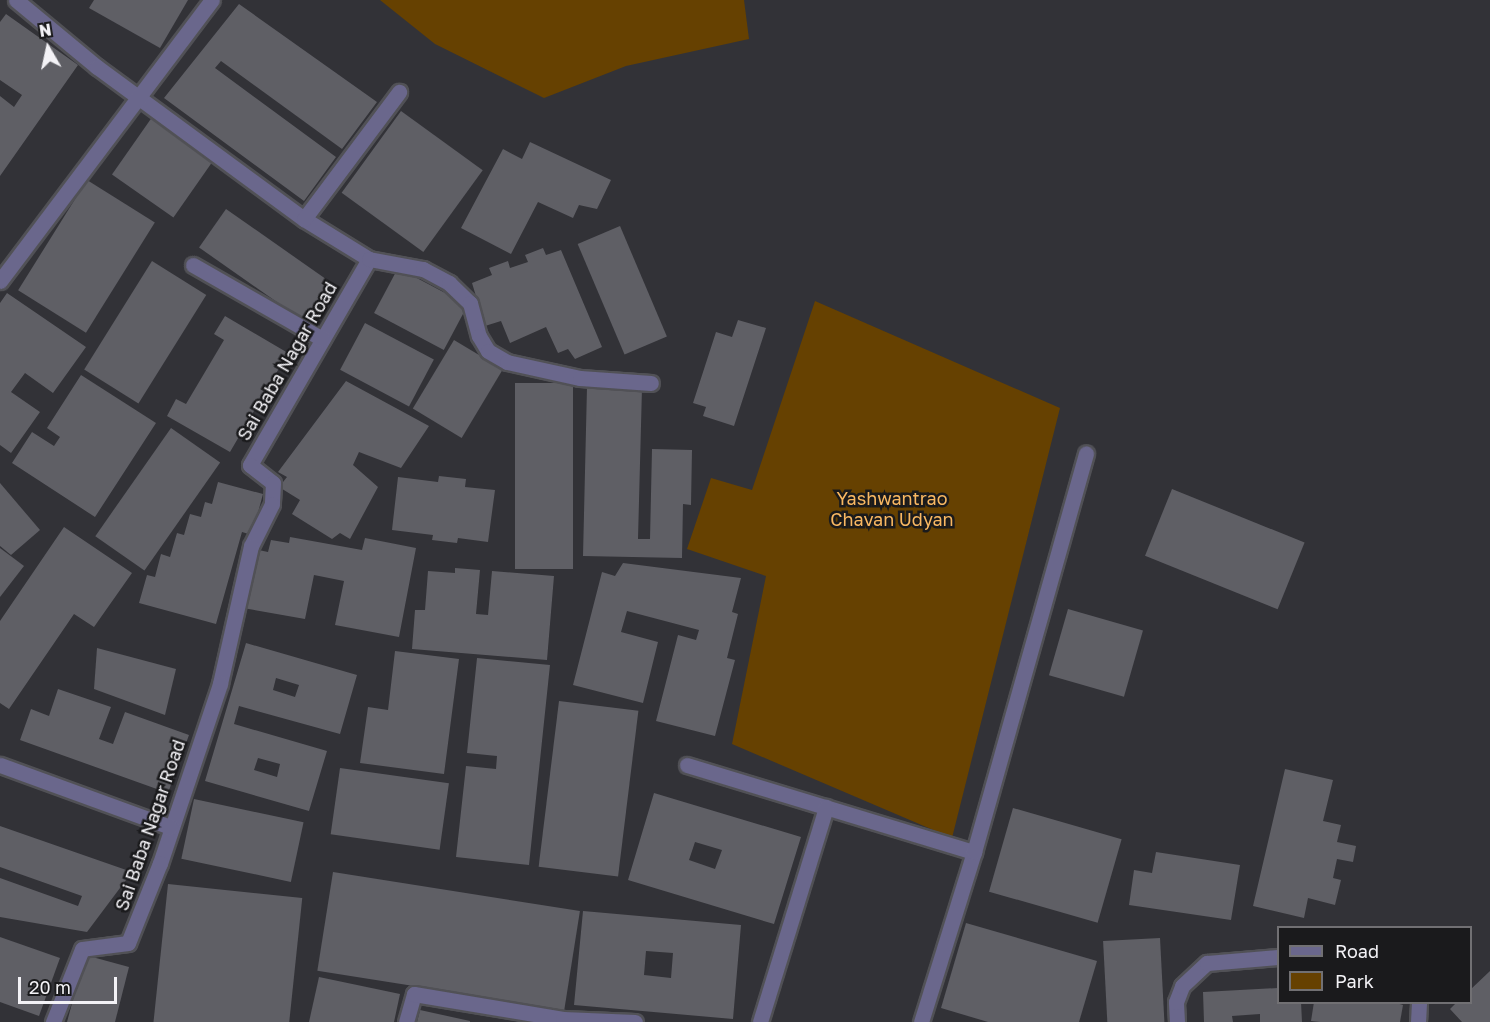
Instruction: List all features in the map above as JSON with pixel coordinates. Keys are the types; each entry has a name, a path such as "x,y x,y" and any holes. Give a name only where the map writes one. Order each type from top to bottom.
{"street":[{"path":"15,0 97,68 138,94 304,219 369,259 423,269 449,283 470,303 478,336 488,351 507,362 580,378 651,383"},
{"path":"0,281 138,94 212,0"},
{"path":"304,219 399,92"},
{"name":"Sai Baba Nagar Road","path":"53,1022 82,949 128,943 160,863 170,827 220,684 251,546 272,504 273,483 250,465 369,259"},
{"path":"193,265 322,339"},
{"path":"921,1022 974,852 1086,453"},
{"path":"0,765 170,827"},
{"path":"687,765 974,852"},
{"path":"760,1022 826,807"},
{"path":"1177,1022 1176,1002 1182,986 1207,963 1277,957"},
{"path":"405,1022 414,994 562,1019 635,1022"},
{"path":"1418,1022 1419,1004"}],"green space":[{"path":"380,0 744,0 749,39 626,66 544,98 435,44"},
{"name":"Yashwantrao Chavan Udyan","path":"815,301 1060,408 952,838 732,744 766,576 687,549 711,478 752,490"}],"building":[{"path":"94,0 188,0 160,48 89,8"},
{"path":"239,4 377,102 342,149 221,61 215,68 336,157 304,201 164,98"},
{"path":"6,14 78,65 0,176 0,96 14,107 22,95 0,80 0,22"},
{"path":"401,111 483,170 423,252 342,193"},
{"path":"155,113 216,156 173,217 112,174"},
{"path":"530,142 611,180 597,209 579,205 573,218 538,202 511,254 461,228 503,149 522,159"},
{"path":"87,180 155,222 86,333 18,290"},
{"path":"226,209 331,282 304,321 199,248"},
{"path":"620,226 667,336 625,354 578,244"},
{"path":"543,248 546,255 561,250 602,347 575,359 568,349 558,353 546,327 510,343 501,321 485,326 472,283 492,275 489,268 508,261 510,268 528,262 525,255"},
{"path":"152,261 206,295 138,403 84,370"},
{"path":"398,268 468,305 444,350 374,313"},
{"path":"7,293 86,347 53,393 25,373 11,392 40,412 11,453 0,445 0,303"},
{"path":"225,316 288,353 230,452 167,416 176,399 186,404 224,340 214,334"},
{"path":"738,320 766,328 734,426 703,416 706,407 693,403 716,332 732,337"},
{"path":"365,323 434,360 409,406 340,370"},
{"path":"454,340 503,369 462,438 413,409"},
{"path":"81,375 156,423 95,517 12,463 32,432 54,446 60,437 47,428"},
{"path":"346,381 429,426 401,468 359,452 353,465 378,487 350,539 340,533 332,539 292,514 300,500 279,487 287,477 278,472"},
{"path":"515,383 573,383 573,569 515,569"},
{"path":"587,387 642,388 638,539 650,539 652,449 692,450 691,505 683,504 682,558 583,556"},
{"path":"171,428 220,462 144,571 95,536"},
{"path":"439,476 466,479 465,487 495,490 488,542 458,538 457,543 432,540 433,535 392,530 398,477 438,482"},
{"path":"218,482 263,494 252,535 242,532 216,624 139,603 147,575 155,577 161,554 170,557 177,533 184,535 190,514 201,517 205,502 212,504"},
{"path":"0,483 40,530 11,555 0,546"},
{"path":"1172,489 1305,543 1278,609 1145,556"},
{"path":"64,527 132,573 94,627 74,614 9,709 0,703 0,621"},
{"path":"290,537 362,550 365,538 416,548 399,637 335,625 344,581 314,575 305,619 243,608 254,549 268,552 271,540 289,543"},
{"path":"0,548 24,566 0,597"},
{"path":"623,563 741,578 732,612 738,614 727,658 735,660 715,736 656,721 678,635 696,640 699,630 627,611 621,632 658,642 643,703 573,685 602,572 615,576"},
{"path":"455,568 480,570 476,614 488,615 492,571 554,576 547,660 412,649 415,610 425,610 428,571 455,573"},
{"path":"1068,609 1143,630 1124,697 1049,675"},
{"path":"246,643 357,675 340,734 239,706 234,724 327,751 309,811 205,781","holes":["276,678 299,685 295,697 273,690","258,758 280,764 277,777 254,770"]},
{"path":"97,648 176,669 165,715 94,689"},
{"path":"395,651 459,659 444,774 360,763 368,707 388,710"},
{"path":"477,658 550,665 529,865 456,857 466,766 496,769 497,756 467,753"},
{"path":"58,689 111,707 99,739 113,744 125,712 189,735 168,793 20,740 31,709 49,716"},
{"path":"559,701 638,711 618,877 539,867"},
{"path":"340,768 449,783 440,850 331,834"},
{"path":"1285,769 1333,780 1323,821 1341,825 1337,842 1356,846 1353,862 1337,859 1333,878 1341,880 1335,905 1308,898 1304,918 1253,906"},
{"path":"654,793 801,837 774,924 628,880","holes":["695,842 722,850 715,869 689,860"]},
{"path":"194,799 304,822 291,882 181,859"},
{"path":"1013,808 1122,839 1098,923 989,892"},
{"path":"0,826 132,872 87,932 0,917 0,878 78,906 82,896 0,867"},
{"path":"1156,852 1240,865 1231,920 1129,905 1134,870 1152,873"},
{"path":"333,872 580,911 564,1010 317,971"},
{"path":"168,884 302,898 289,1022 153,1022"},
{"path":"583,911 741,925 733,1019 574,1005","holes":["646,951 673,953 671,978 644,975"]},
{"path":"966,923 1097,961 1079,1022 988,1022 941,1008"},
{"path":"0,937 60,958 39,1016 0,1002"},
{"path":"1160,938 1164,1022 1107,1022 1103,941"},
{"path":"85,955 129,967 115,1022 67,1022"},
{"path":"1490,971 1490,1022 1462,1022 1450,1009 1455,1004 1472,1004 1472,988"},
{"path":"319,977 400,994 394,1022 309,1022"},
{"path":"1277,988 1277,1004 1301,1004 1302,1022 1260,1022 1260,1014 1232,1016 1233,1022 1204,1022 1203,992"},
{"path":"1314,1004 1403,1005 1400,1022 1311,1021"},
{"path":"420,1010 470,1021 470,1022 417,1022"}]}
